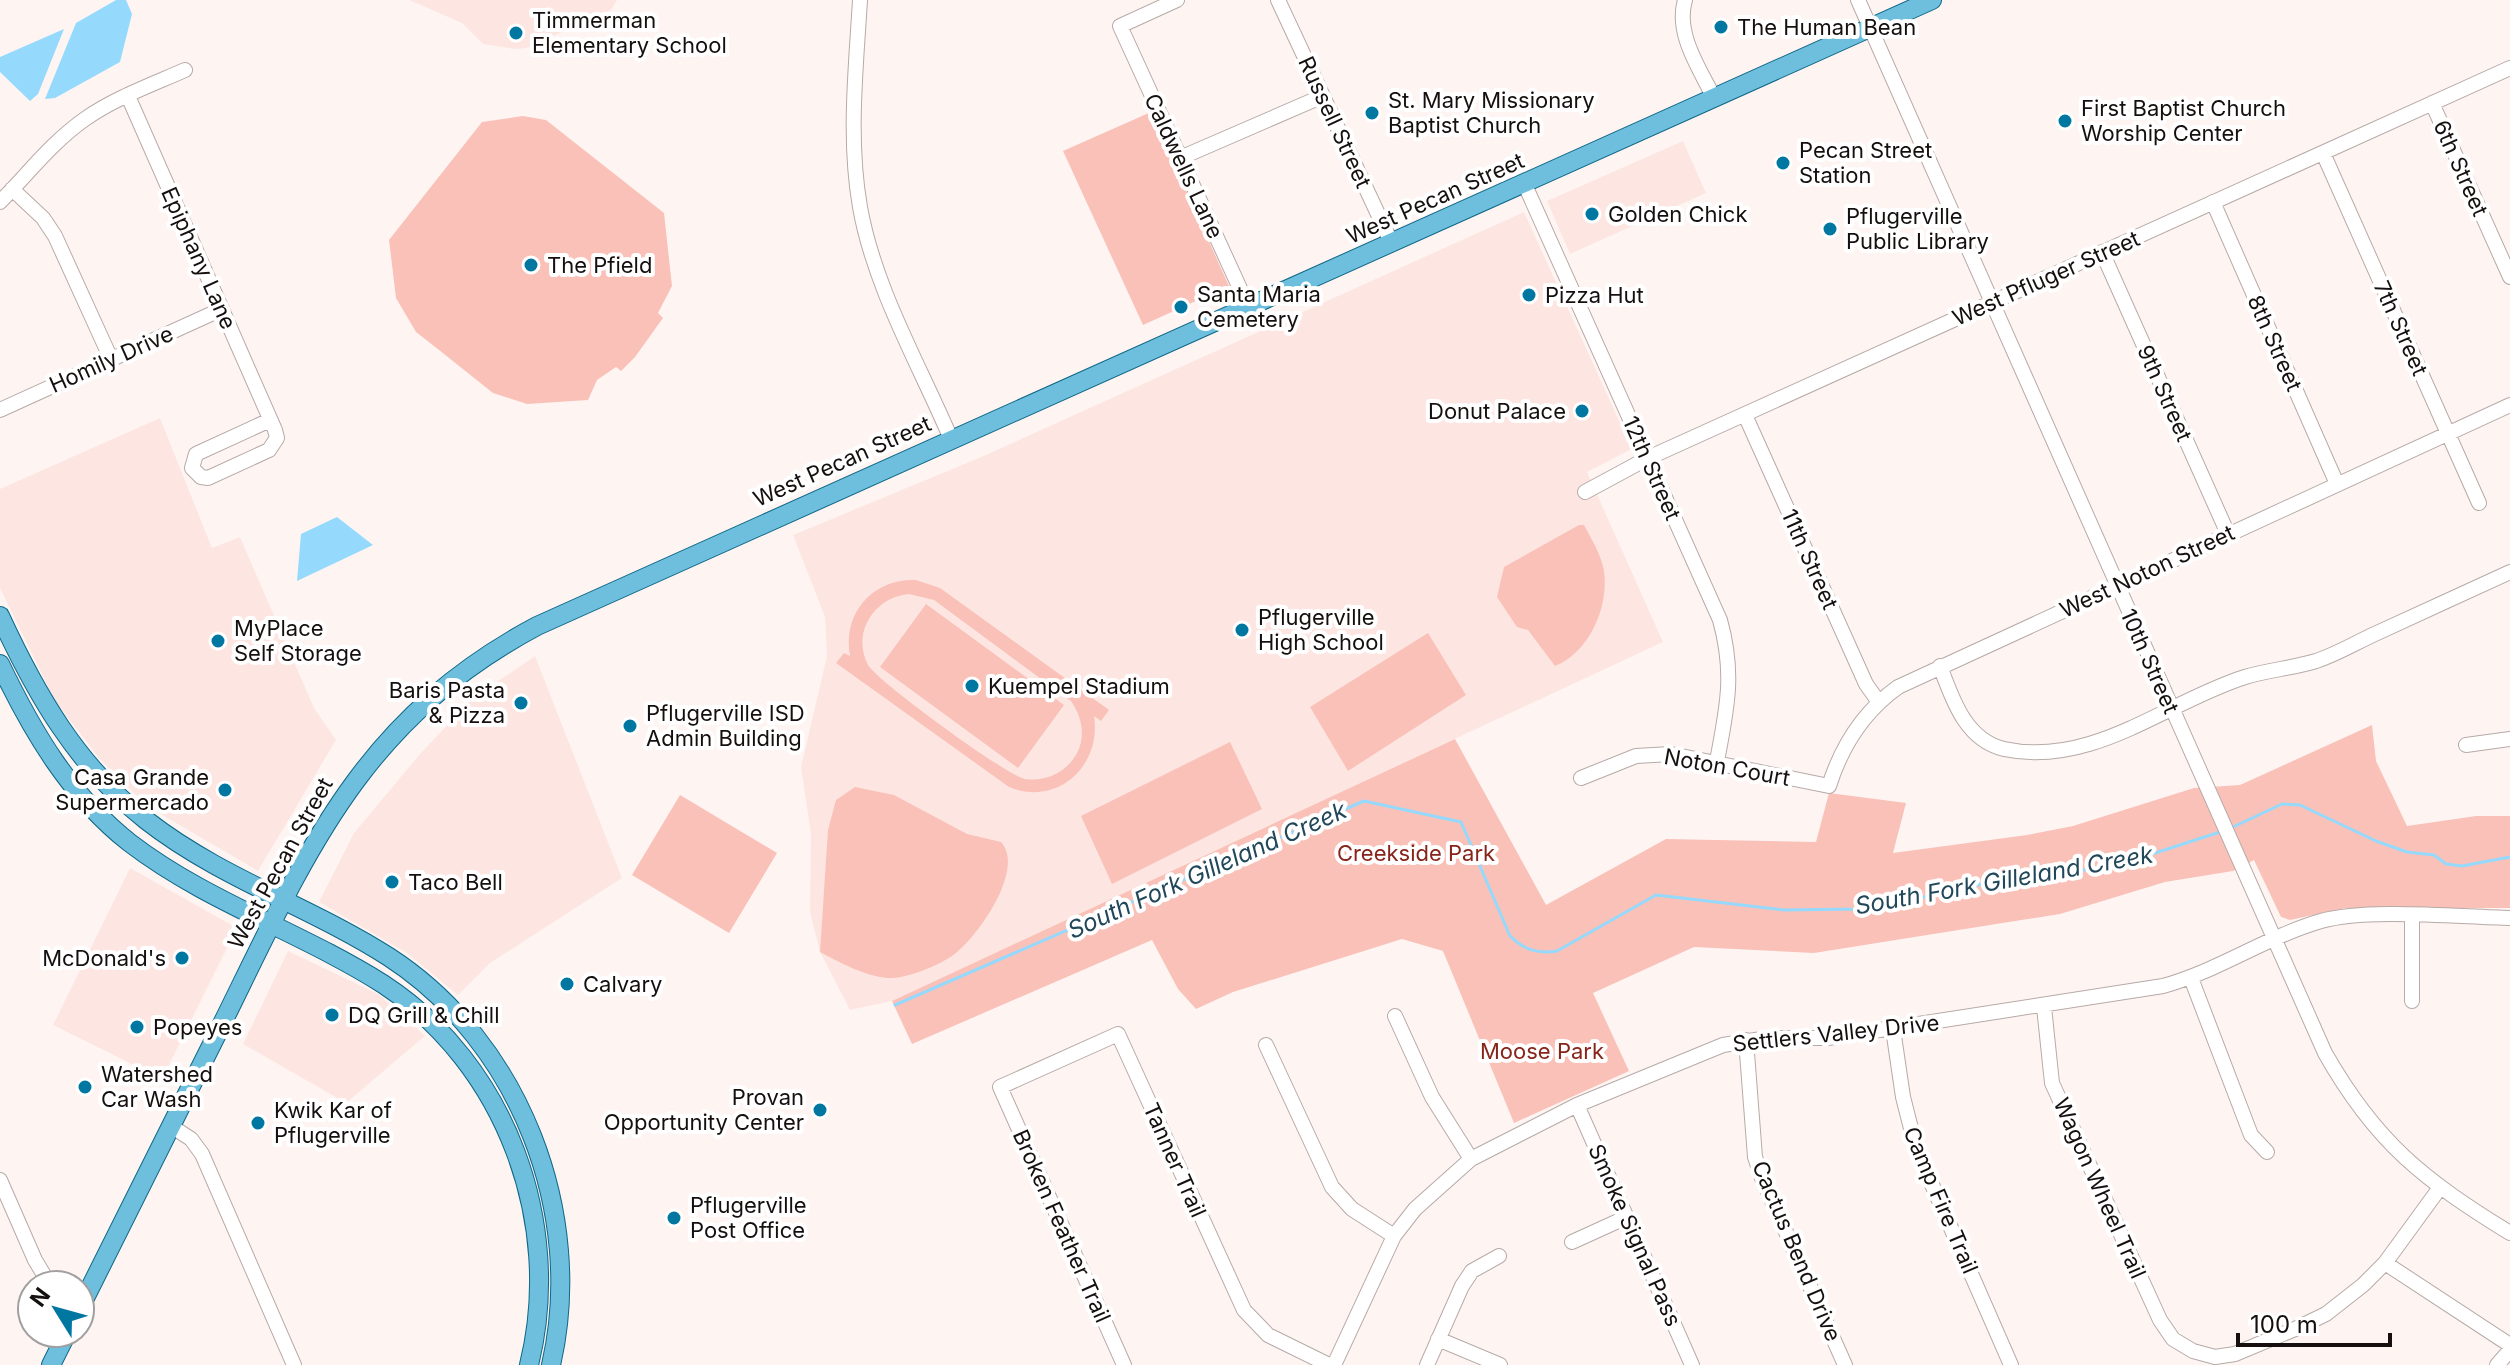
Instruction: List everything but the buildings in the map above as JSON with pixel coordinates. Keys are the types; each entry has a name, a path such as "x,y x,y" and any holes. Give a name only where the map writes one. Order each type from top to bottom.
{"main road":[{"name":"West Pecan Street","path":"96,1276 333,809 371,757 400,725 465,669 537,626 1932,0"},
{"path":"0,616 32,685 85,761 114,792 166,834 388,956 444,1002 479,1043 519,1104 539,1154 554,1206 561,1280 552,1363 530,1361 539,1276 533,1209 521,1165 501,1117 467,1062 430,1020 379,982 201,889 140,850 94,813 40,740 0,664"},
{"path":"65,777 85,761"},
{"path":"430,1020 444,1002"},
{"path":"533,1209 554,1206"}],"street":[{"path":"860,0 854,118 860,208 881,278 951,439"},
{"name":"Caldwells Lane","path":"1177,0 1120,26 1248,306"},
{"name":"Russell Street","path":"1278,0 1392,244"},
{"path":"1685,0 1682,25 1686,39 1714,98"},
{"name":"10th Street","path":"1858,0 2325,1053 2343,1085 2382,1137 2439,1189 2510,1233"},
{"name":"West Pfluger Street","path":"1585,492 1648,458 2510,68"},
{"path":"0,202 55,143 85,119 185,70"},
{"name":"Epiphany Lane","path":"128,96 270,420"},
{"path":"1180,158 1323,96"},
{"name":"6th Street","path":"2432,103 2510,277"},
{"name":"7th Street","path":"2323,153 2479,503"},
{"name":"12th Street","path":"1525,185 1720,620 1727,646 1730,697 1717,761"},
{"path":"12,189 43,218 55,236 111,359"},
{"name":"8th Street","path":"2213,202 2337,484"},
{"name":"9th Street","path":"2102,252 2228,534"},
{"name":"Homily Drive","path":"0,410 222,309"},
{"name":"West Noton Street","path":"1829,786 1848,739 1878,701 1940,666 2510,405"},
{"name":"11th Street","path":"1745,415 1866,684 1878,701"},
{"path":"270,420 276,445 208,478 201,477 192,468 196,454 270,420"},
{"path":"230,438 241,463"},
{"path":"1940,666 1955,706 1967,725 1986,742 2004,749 2045,751 2077,747 2104,740 2243,677 2317,660 2510,572"},
{"path":"2466,745 2510,739"},
{"name":"Noton Court","path":"1581,778 1636,756 1671,754 1829,786"},
{"path":"2412,916 2412,1001"},
{"name":"Settlers Valley Drive","path":"1332,1365 1394,1236 1437,1187 1471,1159 1577,1105 1703,1051 1746,1040 1828,1038 2044,1007 2191,978 2276,938 2324,920 2412,916 2510,918"},
{"path":"2191,978 2251,1135 2267,1152"},
{"name":"Wagon Wheel Trail","path":"2044,1007 2052,1083 2160,1320 2190,1358"},
{"path":"1395,1016 1432,1097 1471,1159"},
{"name":"Camp Fire Trail","path":"1893,1029 1903,1097 1916,1148 2011,1365"},
{"name":"Tanner Trail","path":"1000,1087 1118,1034 1244,1310 1268,1335 1332,1365"},
{"name":"Cactus Bend Drive","path":"1746,1040 1755,1157 1845,1365"},
{"path":"1266,1045 1332,1187 1352,1209 1394,1236"},
{"name":"Broken Feather Trail","path":"1000,1087 1124,1365"},
{"name":"Smoke Signal Pass","path":"1577,1105 1692,1365"},
{"path":"171,1126 191,1139 202,1154 294,1365"},
{"path":"0,1180 42,1269"},
{"path":"2190,1358 2235,1354 2295,1329 2347,1299 2385,1263 2439,1189"},
{"path":"1572,1242 1627,1217"},
{"path":"1427,1365 1472,1271 1499,1256"},
{"path":"2385,1263 2510,1348 2497,1365"},
{"path":"1438,1339 1500,1365"}],"shaded area":[{"name":"Timmerman Elementary School","path":"409,0 617,0 611,10 527,48 515,49 483,44 462,23"},
{"path":"1683,141 1706,193 1570,254 1547,201"},
{"name":"Pflugerville High School","path":"1524,212 1632,449 1587,472 1663,642 892,1001 850,1010 820,952 810,912 811,835 801,767 827,656 825,617 793,535 979,458"},
{"path":"160,418 212,548 240,537 314,708 336,740 258,871 147,806 100,759 55,701 0,588 0,489"},
{"path":"535,656 622,878 490,963 458,995 407,953 319,902 354,833 419,755 472,699"},
{"path":"130,868 237,928 162,1079 53,1025"},
{"path":"288,951 378,994 425,1036 346,1103 243,1044"}],"green space":[{"path":"1151,112 1229,286 1143,325 1063,151"},
{"name":"The Pfield","path":"523,116 546,120 664,213 672,286 658,313 663,318 621,371 616,367 597,380 588,400 527,404 493,393 416,332 396,298 389,240 482,122"},
{"path":"1584,525 1601,559 1605,585 1603,599 1600,613 1587,639 1578,650 1555,666 1528,630 1517,627 1497,597 1504,567"},
{"path":"916,580 940,588 1109,710 1101,721 1094,716 1095,734 1091,751 1072,778 1059,787 1044,791 1027,792 1009,787 836,663 844,653 850,656 851,626 864,601 886,585","holes":["909,594 934,600 1071,701 1078,713 1082,733 1077,753 1068,766 1048,777 1033,780 1013,774 917,707 868,665 862,640 869,618 877,609 886,602"]},
{"name":"Kuempel Stadium","path":"926,604 1064,705 1018,768 880,667"},
{"path":"1428,633 1466,695 1348,771 1310,707"},
{"name":"Creekside Park","path":"2372,725 2376,761 2407,826 2476,816 2510,816 2510,908 2345,908 2290,920 2281,917 2254,860 2233,871 2165,882 2060,914 1814,953 1694,947 1593,993 1629,1071 1514,1123 1443,951 1402,939 1233,992 1196,1009 1178,989 1152,940 912,1044 892,1001 1455,739 1546,905 1666,839 1816,842 1829,793 1906,803 1893,853 2073,826 2194,788 2240,785"},
{"path":"1230,742 1262,809 1112,884 1081,816"},
{"path":"855,787 894,795 967,834 1001,842 1007,854 1003,885 974,935 952,956 913,974 881,977 859,971 820,952 828,830 836,800"},
{"path":"680,795 777,853 729,933 632,875"}],"water":[{"path":"116,0 126,0 132,14 120,62 55,98 45,99 76,23"},
{"path":"64,29 38,94 30,101 0,72 0,57"},
{"path":"337,517 373,545 297,581 301,534"}],"waterway":[{"name":"South Fork Gilleland Creek","path":"895,1005 1364,801 1461,822 1510,936 1526,948 1544,952 1557,951 1656,895 1784,910 1859,909 1983,883 2115,866 2220,832"},
{"name":"South Fork Gilleland Creek","path":"2231,828 2282,804 2300,805 2376,841 2407,852 2434,855 2446,864 2462,866 2510,857"}],"place":[{"name":"The Human Bean","path":"1721,27"},
{"name":"Timmerman Elementary School","path":"516,33"},
{"name":"St. Mary Missionary Baptist Church","path":"1372,113"},
{"name":"First Baptist Church Worship Center","path":"2065,121"},
{"name":"Pecan Street Station","path":"1783,163"},
{"name":"Golden Chick","path":"1592,214"},
{"name":"Pflugerville Public Library","path":"1830,229"},
{"name":"The Pfield","path":"531,265"},
{"name":"Pizza Hut","path":"1529,295"},
{"name":"Santa Maria Cemetery","path":"1181,307"},
{"name":"Donut Palace","path":"1582,411"},
{"name":"Pflugerville High School","path":"1242,630"},
{"name":"MyPlace Self Storage","path":"218,641"},
{"name":"Kuempel Stadium","path":"972,686"},
{"name":"Baris Pasta & Pizza","path":"521,703"},
{"name":"Pflugerville ISD Admin Building","path":"630,726"},
{"name":"Casa Grande Supermercado","path":"225,790"},
{"name":"Taco Bell","path":"392,882"},
{"name":"McDonald's","path":"182,958"},
{"name":"Calvary","path":"567,984"},
{"name":"DQ Grill & Chill","path":"332,1015"},
{"name":"Popeyes","path":"137,1027"},
{"name":"Watershed Car Wash","path":"85,1087"},
{"name":"Provan Opportunity Center","path":"820,1110"},
{"name":"Kwik Kar of Pflugerville","path":"258,1123"},
{"name":"Pflugerville Post Office","path":"674,1218"}],"park label":[{"name":"Moose Park","path":"1542,1051"}]}
